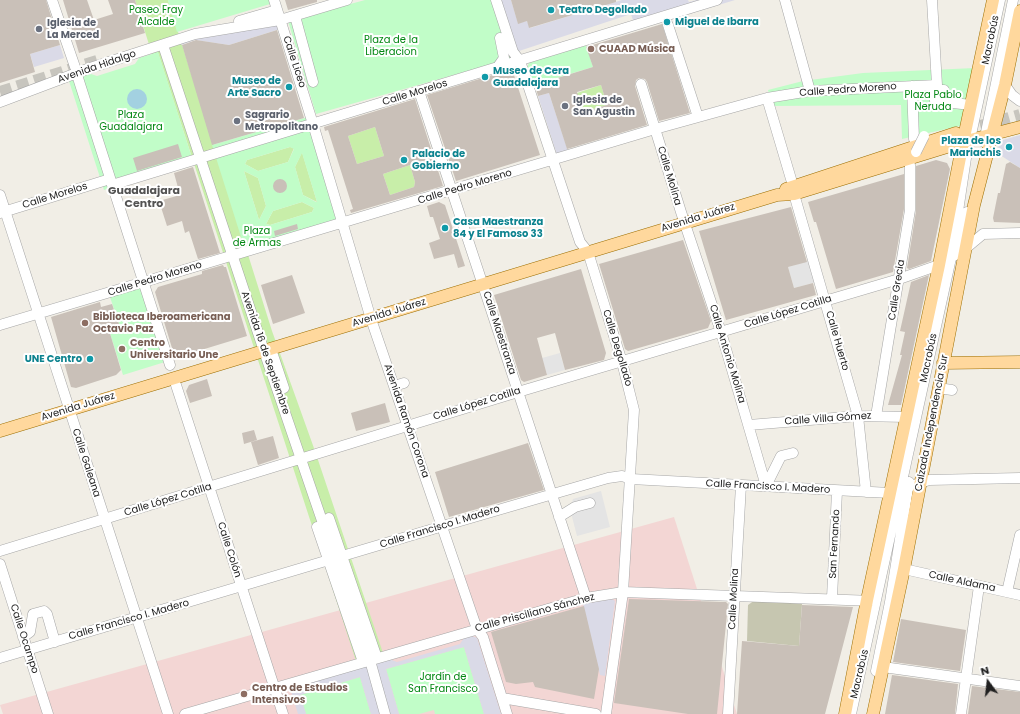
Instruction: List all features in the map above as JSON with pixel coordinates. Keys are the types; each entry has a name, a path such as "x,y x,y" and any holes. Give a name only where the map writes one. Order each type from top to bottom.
{"main road":[{"path":"845,714 900,489 907,417 939,266 963,138 993,0"},
{"name":"Calzada Independencia Sur","path":"873,714 883,668 893,602 904,569 943,363 957,254 989,134 1005,85 1020,11"},
{"name":"Avenida Juárez","path":"777,195 792,186 963,138 1020,127"},
{"name":"Avenida Juárez","path":"0,431 684,222 777,195 794,194 963,138"},
{"path":"943,363 1020,362"}],"street":[{"path":"52,0 75,67"},
{"name":"Calle Liceo","path":"274,0 314,124"},
{"name":"Avenida Hidalgo","path":"0,102 90,68 195,34 279,15 295,16 347,0"},
{"name":"Calle Degollado","path":"496,0 513,52 520,61 580,242 588,252 622,362 634,410 623,592 606,714"},
{"name":"Calle Morelos","path":"3,212 201,158 717,0"},
{"path":"785,0 810,91"},
{"name":"Calle Pedro Moreno","path":"0,325 553,161 655,129 767,98 810,91 937,85 932,0"},
{"name":"Macrobús","path":"867,714 893,602 900,489 957,254 963,138 1000,0"},
{"name":"Macrobús","path":"989,134 1013,0"},
{"path":"295,16 313,82"},
{"path":"520,61 527,52 631,21"},
{"path":"668,25 698,117"},
{"path":"497,68 504,58 500,38"},
{"name":"Avenida 16 de Septiembre","path":"162,45 370,660"},
{"path":"78,78 170,365"},
{"name":"Calle Molina","path":"641,84 684,222"},
{"path":"1005,85 1012,95 1020,101"},
{"path":"912,86 919,138 916,152"},
{"name":"Calle Maestranza","path":"419,91 586,598"},
{"path":"767,98 790,179"},
{"path":"945,102 972,99"},
{"name":"Avenida Ramón Corona","path":"314,124 371,318 477,629 483,637 507,714"},
{"name":"Calle Grecia","path":"876,416 910,210 910,164"},
{"name":"Calle Huerto","path":"794,194 858,416 866,492"},
{"name":"Calle Galeana","path":"0,196 3,212 38,314 168,714"},
{"name":"Calle Antonio Molina","path":"684,222 721,332 766,486"},
{"name":"Calle López Cotilla","path":"0,550 209,488 301,458 518,392 721,332 825,300 860,286 899,279 939,266 983,234 1020,233"},
{"path":"394,386 404,384"},
{"name":"Calle Colón","path":"176,385 283,714"},
{"path":"938,388 952,390"},
{"name":"Calle Villa Gómez","path":"749,425 858,416 907,417"},
{"path":"766,486 781,456 793,453"},
{"name":"Avenida 16 de Septiembre","path":"301,458 370,660"},
{"name":"Calle Francisco I. Madero","path":"0,658 608,478 622,476 631,479 866,492 900,489 929,480 1020,478"},
{"name":"Calle Molina","path":"728,714 741,485"},
{"name":"San Fernando","path":"832,598 837,491"},
{"path":"559,517 575,507 590,503"},
{"path":"1007,592 1020,535"},
{"name":"Calle Ocampo","path":"0,564 48,714"},
{"name":"Calle Aldama","path":"904,569 1020,595"},
{"path":"961,714 979,586"},
{"name":"Calle Prisciliano Sánchez","path":"185,714 586,598 623,592 734,597 832,598 893,602"},
{"name":"Macrobús","path":"851,714 872,601"},
{"path":"23,637 30,632 33,614 44,612 47,614 55,642"},
{"path":"370,660 385,714"},
{"path":"883,668 1020,686"},
{"path":"502,698 596,714"}],"shaded area":[{"path":"500,0 511,0 518,23 527,21 530,28 622,0 688,0 689,2 696,0 735,0 672,19 670,24 664,26 662,21 636,30 631,14 516,52"},
{"path":"278,25 280,29 229,45 195,40 181,45 181,42 197,38"},
{"path":"60,45 64,58 34,67 30,54"},
{"path":"549,93 568,151 557,155 538,96"},
{"name":"Plaza de los Mariachis","path":"1020,135 1020,168 997,153 1000,141"},
{"path":"811,260 817,282 794,288 788,267"},
{"path":"560,353 565,370 547,375 542,358"},
{"path":"601,491 610,527 577,536 570,509 573,499"},
{"path":"674,517 737,714 3,714 0,705"},
{"path":"612,599 615,601 605,676 600,675 583,604"},
{"path":"755,600 802,604 799,646 747,641 748,605"},
{"path":"472,636 477,638 501,714 484,714 464,647 386,669 399,714 371,714 360,677 300,695 306,714 298,714 290,688 389,659 397,662 460,644 464,638"}],"green space":[{"name":"Paseo Fray Alcalde","path":"135,0 168,0 272,331 315,451 383,653 356,661 158,53 152,54"},
{"path":"168,0 269,0 270,4 177,32"},
{"name":"Plaza de la Liberacion","path":"365,0 500,0 517,57 316,114 288,21"},
{"path":"585,42 593,67 530,86 526,70 531,58"},
{"name":"Plaza Guadalajara","path":"158,52 193,161 104,190 69,81 91,74 97,76 135,64 139,58"},
{"name":"Plaza Pablo Neruda","path":"975,68 964,125 902,139 901,105 772,106 768,90 803,81 863,73"},
{"path":"601,85 607,105 583,112 577,93"},
{"name":"Plaza de Armas","path":"308,117 341,228 247,256 212,145","holes":["290,147 294,149 288,162 258,171 245,164 247,160","302,153 317,202 303,195 295,167","244,171 258,178 266,206 259,220","302,202 314,208 312,212 270,225 266,224 273,211"]},
{"path":"375,127 384,156 357,164 348,136"},
{"path":"290,147 294,148 288,162 258,171 245,164 247,160"},
{"path":"302,152 317,202 303,195 295,167"},
{"path":"410,165 415,182 414,187 390,195 383,174"},
{"path":"244,171 258,178 266,206 259,220"},
{"path":"302,202 314,208 312,212 270,225 266,224 273,211"},
{"path":"142,287 165,362 123,375 109,330 120,327 110,297"},
{"name":"Jardín de San Francisco","path":"464,647 484,714 435,714 434,710 419,714 399,714 386,669"},
{"path":"360,677 371,714 306,714 300,695"}],"water":[{"path":"133,89 141,89 147,95 147,103 141,109 133,109 127,103 127,95"}],"building":[{"path":"0,0 46,0 60,45 30,54 35,72 0,83"},
{"path":"63,0 87,0 94,20 113,14 108,0 135,0 145,33 79,53"},
{"path":"285,0 317,0 317,2 288,10"},
{"name":"Teatro Degollado","path":"511,0 616,0 616,2 529,28 527,21 518,24"},
{"path":"662,24 690,113 659,121 647,82 645,79 639,78 636,80 635,86 647,125 567,149 549,93 538,96 535,85 593,67 586,47","holes":["601,85 607,105 583,112 577,92"]},
{"path":"277,30 304,118 212,145 182,45 196,40 229,45"},
{"path":"512,69 540,155 456,181 427,95"},
{"name":"Palacio de Gobierno","path":"415,99 443,186 351,213 350,210 353,209 328,130 325,131 324,127","holes":["375,127 384,156 357,164 348,136","410,165 415,182 414,187 390,195 383,174"]},
{"path":"178,144 182,157 137,171 133,158"},
{"path":"936,160 947,163 950,169 931,261 909,269 907,268 916,211 916,166"},
{"path":"1010,162 1020,168 1020,223 994,222 993,218 998,193 1000,193 1006,164"},
{"path":"193,167 220,253 198,259 189,231 185,233 182,221 167,226 159,201 180,195 174,173"},
{"path":"904,174 904,209 893,272 836,289 816,222 814,222 808,202"},
{"path":"280,179 285,181 287,186 285,191 280,193 275,191 273,186 275,181"},
{"name":"Casa Maestranza 84 y El Famoso 33","path":"439,202 445,205 465,266 458,268 454,254 434,259 429,243 440,239 433,217 430,217 427,206"},
{"path":"791,207 807,262 788,267 794,288 813,283 816,295 726,320 699,231"},
{"path":"297,224 298,229 275,236 274,231"},
{"path":"683,240 711,321 708,328 628,351 625,349 599,264"},
{"path":"223,265 226,267 247,336 175,358 155,292 158,287 202,274 202,271"},
{"path":"581,269 606,353 604,360 565,370 555,333 537,338 547,375 524,382 521,380 494,295"},
{"path":"292,275 305,313 273,324 261,285"},
{"path":"929,275 901,405 888,405 902,355 900,355 905,332 900,331 911,282"},
{"path":"100,302 101,307 112,304 120,327 109,330 121,370 116,375 76,388 71,387 51,317"},
{"path":"207,379 212,396 190,403 186,391 189,385"},
{"path":"385,403 390,422 356,431 351,413"},
{"path":"254,430 257,440 244,444 242,433"},
{"path":"273,436 279,458 258,465 251,442"},
{"path":"528,443 544,490 449,517 435,472"},
{"path":"629,599 726,602 728,604 717,714 688,714 614,703"},
{"path":"802,605 853,607 825,714 737,714 742,641 799,646"},
{"path":"584,606 599,669 594,699 535,687 533,682 516,684 506,682 491,632"},
{"path":"901,619 966,630 960,671 893,662"},
{"path":"892,675 958,684 955,714 885,714"},
{"path":"972,686 1020,692 1020,714 968,714"}],"tunnel":[{"path":"0,92 100,60"},
{"path":"963,131 1020,115"}],"place":[{"name":"Teatro Degollado","path":"551,10"},
{"name":"Miguel de Ibarra","path":"667,22"},
{"name":"Iglesia de La Merced","path":"39,29"},
{"name":"CUAAD Música","path":"591,49"},
{"name":"Museo de Cera Guadalajara","path":"485,77"},
{"name":"Museo de Arte Sacro","path":"289,87"},
{"name":"Iglesia de San Agustin","path":"565,106"},
{"name":"Sagrario Metropolitano","path":"237,121"},
{"name":"Plaza de los Mariachis","path":"1009,147"},
{"name":"Palacio de Gobierno","path":"404,160"},
{"name":"Casa Maestranza 84 y El Famoso 33","path":"445,228"},
{"name":"Biblioteca Iberoamericana Octavio Paz","path":"85,323"},
{"name":"Centro Universitario Une","path":"122,349"},
{"name":"UNE Centro","path":"90,359"},
{"name":"Centro de Estudios Intensivos","path":"244,694"}],"district":[{"name":"Guadalajara Centro","path":"144,197"}]}
